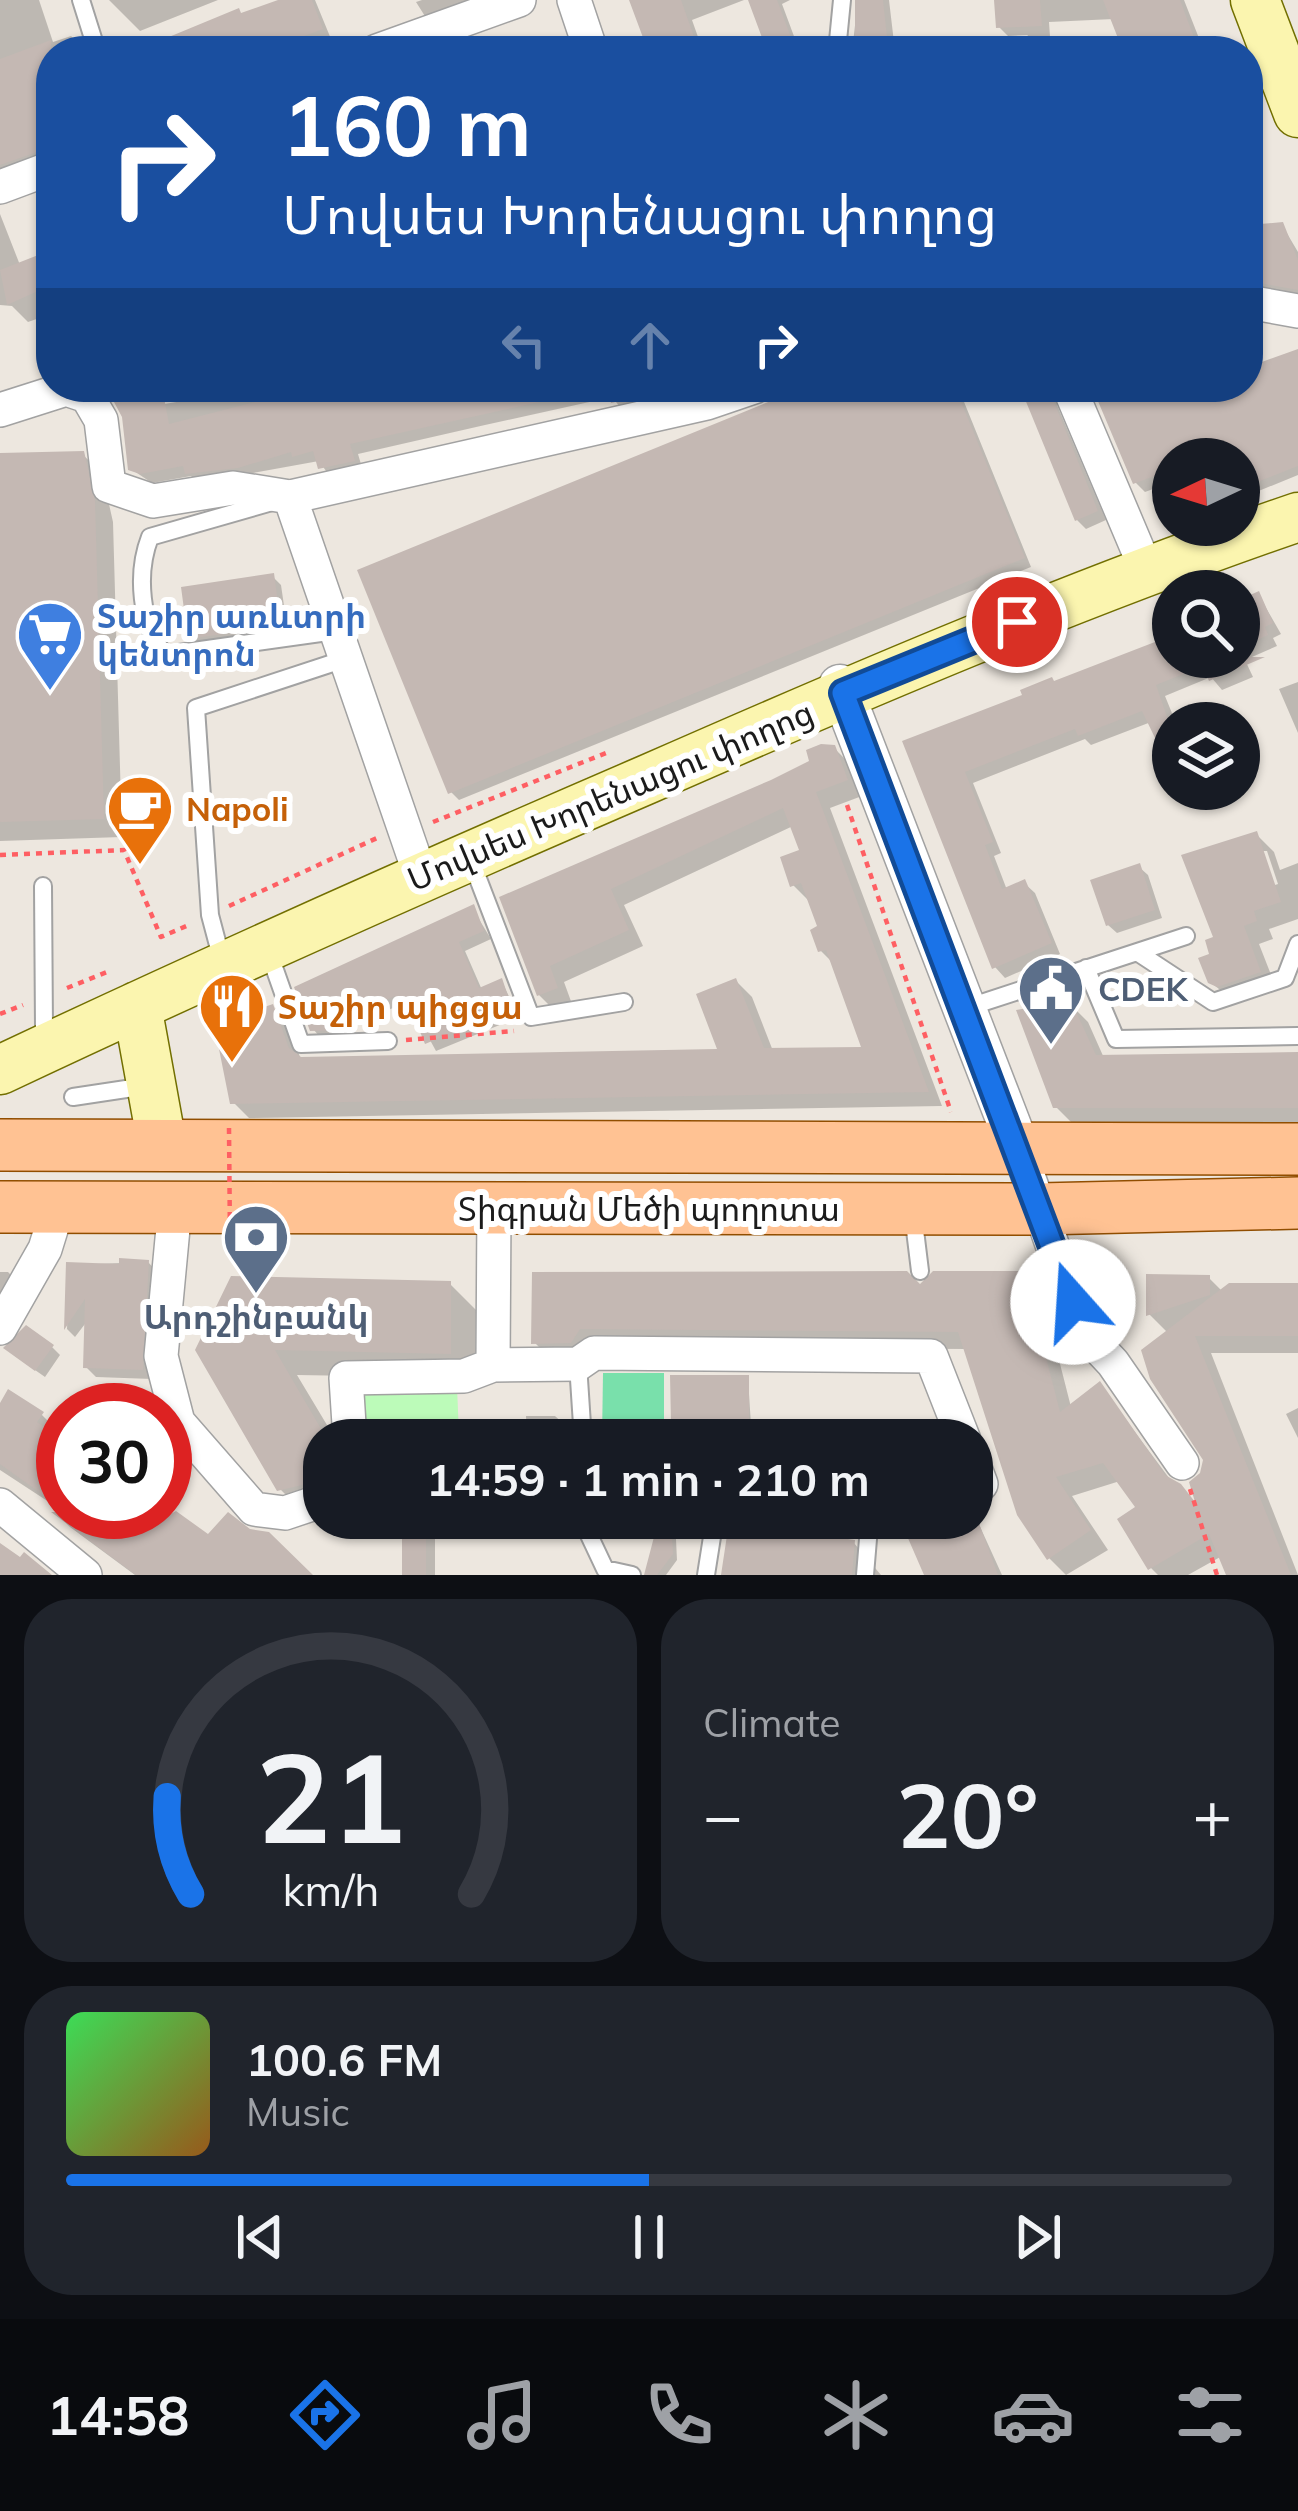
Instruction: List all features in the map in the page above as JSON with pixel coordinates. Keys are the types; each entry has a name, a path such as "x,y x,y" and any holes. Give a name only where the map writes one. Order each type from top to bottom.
{"main road":[{"path":"1255,0 1288,54 1298,113"},
{"name":"Մովսես Խորենացու փողոց","path":"0,1048 413,856 1144,565 1297,518"},
{"name":"Մովսես Խորենացու փողոց","path":"413,856 470,856 842,689"},
{"name":"Մովսես Խորենացու փողոց","path":"0,1070 136,1006 232,937"},
{"path":"136,1006 162,1144"},
{"name":"Տիգրան Մեծի պողոտա","path":"0,1145 1298,1149"},
{"name":"Տիգրան Մեծի պողոտա","path":"0,1207 1040,1209 1298,1203"}],"street":[{"path":"419,36 519,0"},
{"path":"574,0 586,36"},
{"path":"0,187 36,174"},
{"path":"1263,305 1298,311"},
{"path":"0,410 36,398"},
{"path":"90,402 101,420 109,486 153,501 232,488 290,497 677,402"},
{"path":"1075,402 1144,565"},
{"path":"290,497 413,856"},
{"path":"842,689 1018,1147 1082,1330 1113,1363 1182,1463"},
{"path":"0,1328 45,1249 58,1207"},
{"path":"176,1207 160,1356 178,1422 254,1509 284,1513 303,1507"},
{"path":"493,1365 494,1208"},
{"path":"349,1419 346,1378 464,1376 493,1365 578,1364 594,1353 929,1343 956,1419"},
{"path":"0,1505 85,1575"}],"lane":[{"path":"81,0 93,36"},
{"path":"838,36 842,0"},
{"path":"290,497 150,537 141,561 149,636 165,655 340,645"},
{"path":"340,645 196,708 232,937 301,1044 388,1041"},
{"path":"470,856 531,1017 624,1002"},
{"path":"43,886 44,1029"},
{"path":"965,1008 1186,936"},
{"path":"1137,952 1213,1002 1285,978 1298,944"},
{"path":"1086,968 1116,1039 1298,1036"},
{"path":"74,1097 153,1085"},
{"path":"912,1208 920,1271"},
{"path":"578,1364 582,1419"},
{"path":"590,1539 604,1569 632,1575"},
{"path":"706,1575 712,1539"},
{"path":"865,1575 867,1539"}],"path":[{"path":"860,788 846,807 952,1117"},
{"path":"0,855 124,850 161,938 232,937 413,856"},
{"path":"388,1041 519,1030 531,1017"},
{"path":"229,1128 230,1241"},
{"path":"1182,1463 1216,1575"}],"green space":[{"path":"603,1373 664,1373 664,1419 602,1419"},
{"path":"457,1387 458,1419 357,1419 355,1391"}],"building":[{"path":"278,0 312,0 323,29 304,36 171,36 239,8 241,13"},
{"path":"629,0 681,0 694,36 642,36"},
{"path":"748,0 777,0 790,36 761,36"},
{"path":"855,0 883,0 887,36 855,36"},
{"path":"994,0 1040,0 1042,26 996,28"},
{"path":"1103,0 1180,0 1193,36 1117,36"},
{"path":"36,46 36,152 0,165 0,59"},
{"path":"1283,222 1298,260 1298,290 1263,284 1263,224"},
{"path":"36,256 36,292 7,305 0,270"},
{"path":"1298,349 1298,466 1260,481 1260,438 1152,438 1152,477 1133,484 1098,402 1263,402 1263,362"},
{"path":"114,402 165,402 169,424 255,402 539,402 350,444 355,461 318,469 313,451 185,474 183,466 140,474 128,470 122,417"},
{"path":"768,402 961,402 1025,558 448,794 357,570"},
{"path":"1026,402 1054,402 1098,511 1075,521"},
{"name":"Տաշիր առևտրի կենտրոն","path":"84,451 95,501 104,819 0,822 0,453"},
{"path":"274,573 281,626 188,639 181,587"},
{"path":"1260,593 1273,623 1265,627 1268,635 1260,639"},
{"path":"1152,643 1152,678 1173,678 1156,685 1162,702 1152,702 1152,732 1142,711 1078,736 1075,729 965,772 993,842 985,845 1002,889 1025,879 1052,943 992,969 902,741 1022,695 1020,690 1052,677 1054,681"},
{"path":"835,745 848,780 816,792 929,1092 230,1104 214,1024 273,1004 289,1048 301,1057 717,1049 696,994 736,978 764,1048 861,1047 826,950 818,952 810,930 817,926 801,883 790,887 780,857 799,850 783,808 611,889 629,930 550,966 558,988 537,996 499,897 771,780 809,761 806,750"},
{"path":"1257,831 1281,902 1254,911 1257,921 1244,926 1261,972 1217,987 1208,983 1198,958 1209,954 1205,940 1213,937 1181,855"},
{"path":"1140,863 1155,910 1106,926 1090,880"},
{"path":"474,904 484,931 459,942 479,988 502,978 512,1008 425,1044 408,1002 400,1006 395,996 345,1018 346,1030 310,1031 294,987"},
{"path":"1071,1001 1096,1055 1298,1052 1298,1108 1053,1108 1016,1010"},
{"path":"119,1258 149,1260 143,1370 83,1368 85,1299 64,1330 66,1262 119,1264"},
{"path":"907,1271 920,1284 933,1271 1024,1271 1060,1412 1100,1381 1165,1475 1181,1484 1195,1502 1189,1482 1200,1473 1203,1460 1150,1379 1141,1350 1229,1283 1298,1283 1298,1336 1195,1336 1291,1575 1226,1575 1209,1534 1148,1570 1117,1519 1135,1507 1103,1463 1056,1477 1091,1530 1047,1560 1017,1515 993,1441 993,1419 986,1419 958,1332 580,1329 571,1343 531,1344 532,1272"},
{"path":"1146,1274 1210,1275 1210,1295 1146,1316"},
{"path":"231,1276 451,1281 451,1354 275,1350 315,1419 303,1419 303,1485 277,1491 195,1350"},
{"path":"26,1325 54,1345 35,1371 3,1348"},
{"path":"670,1375 749,1375 749,1419 671,1419"},
{"path":"8,1389 36,1407 36,1490 0,1464 0,1403"},
{"path":"228,1512 250,1529 269,1532 313,1575 136,1575 87,1539 192,1539 192,1522 208,1534"},
{"path":"402,1539 426,1539 426,1575 402,1575"},
{"path":"653,1539 672,1539 673,1554 657,1575 644,1575"},
{"path":"726,1539 855,1540 852,1575 721,1575"},
{"path":"908,1539 985,1539 998,1575 924,1575"},
{"path":"0,1543 20,1557 24,1552 52,1575 0,1575"}],"place":[{"name":"Տաշիր առևտրի կենտրոն","path":"50,693"},
{"name":"Napoli","path":"140,867"},
{"name":"CDEK","path":"1051,1047"},
{"name":"Տաշիր պիցցա","path":"232,1065"},
{"name":"Արդշինբանկ","path":"256,1296"}],"route":[{"path":"1017,622 843,693 1073,1302"}]}
